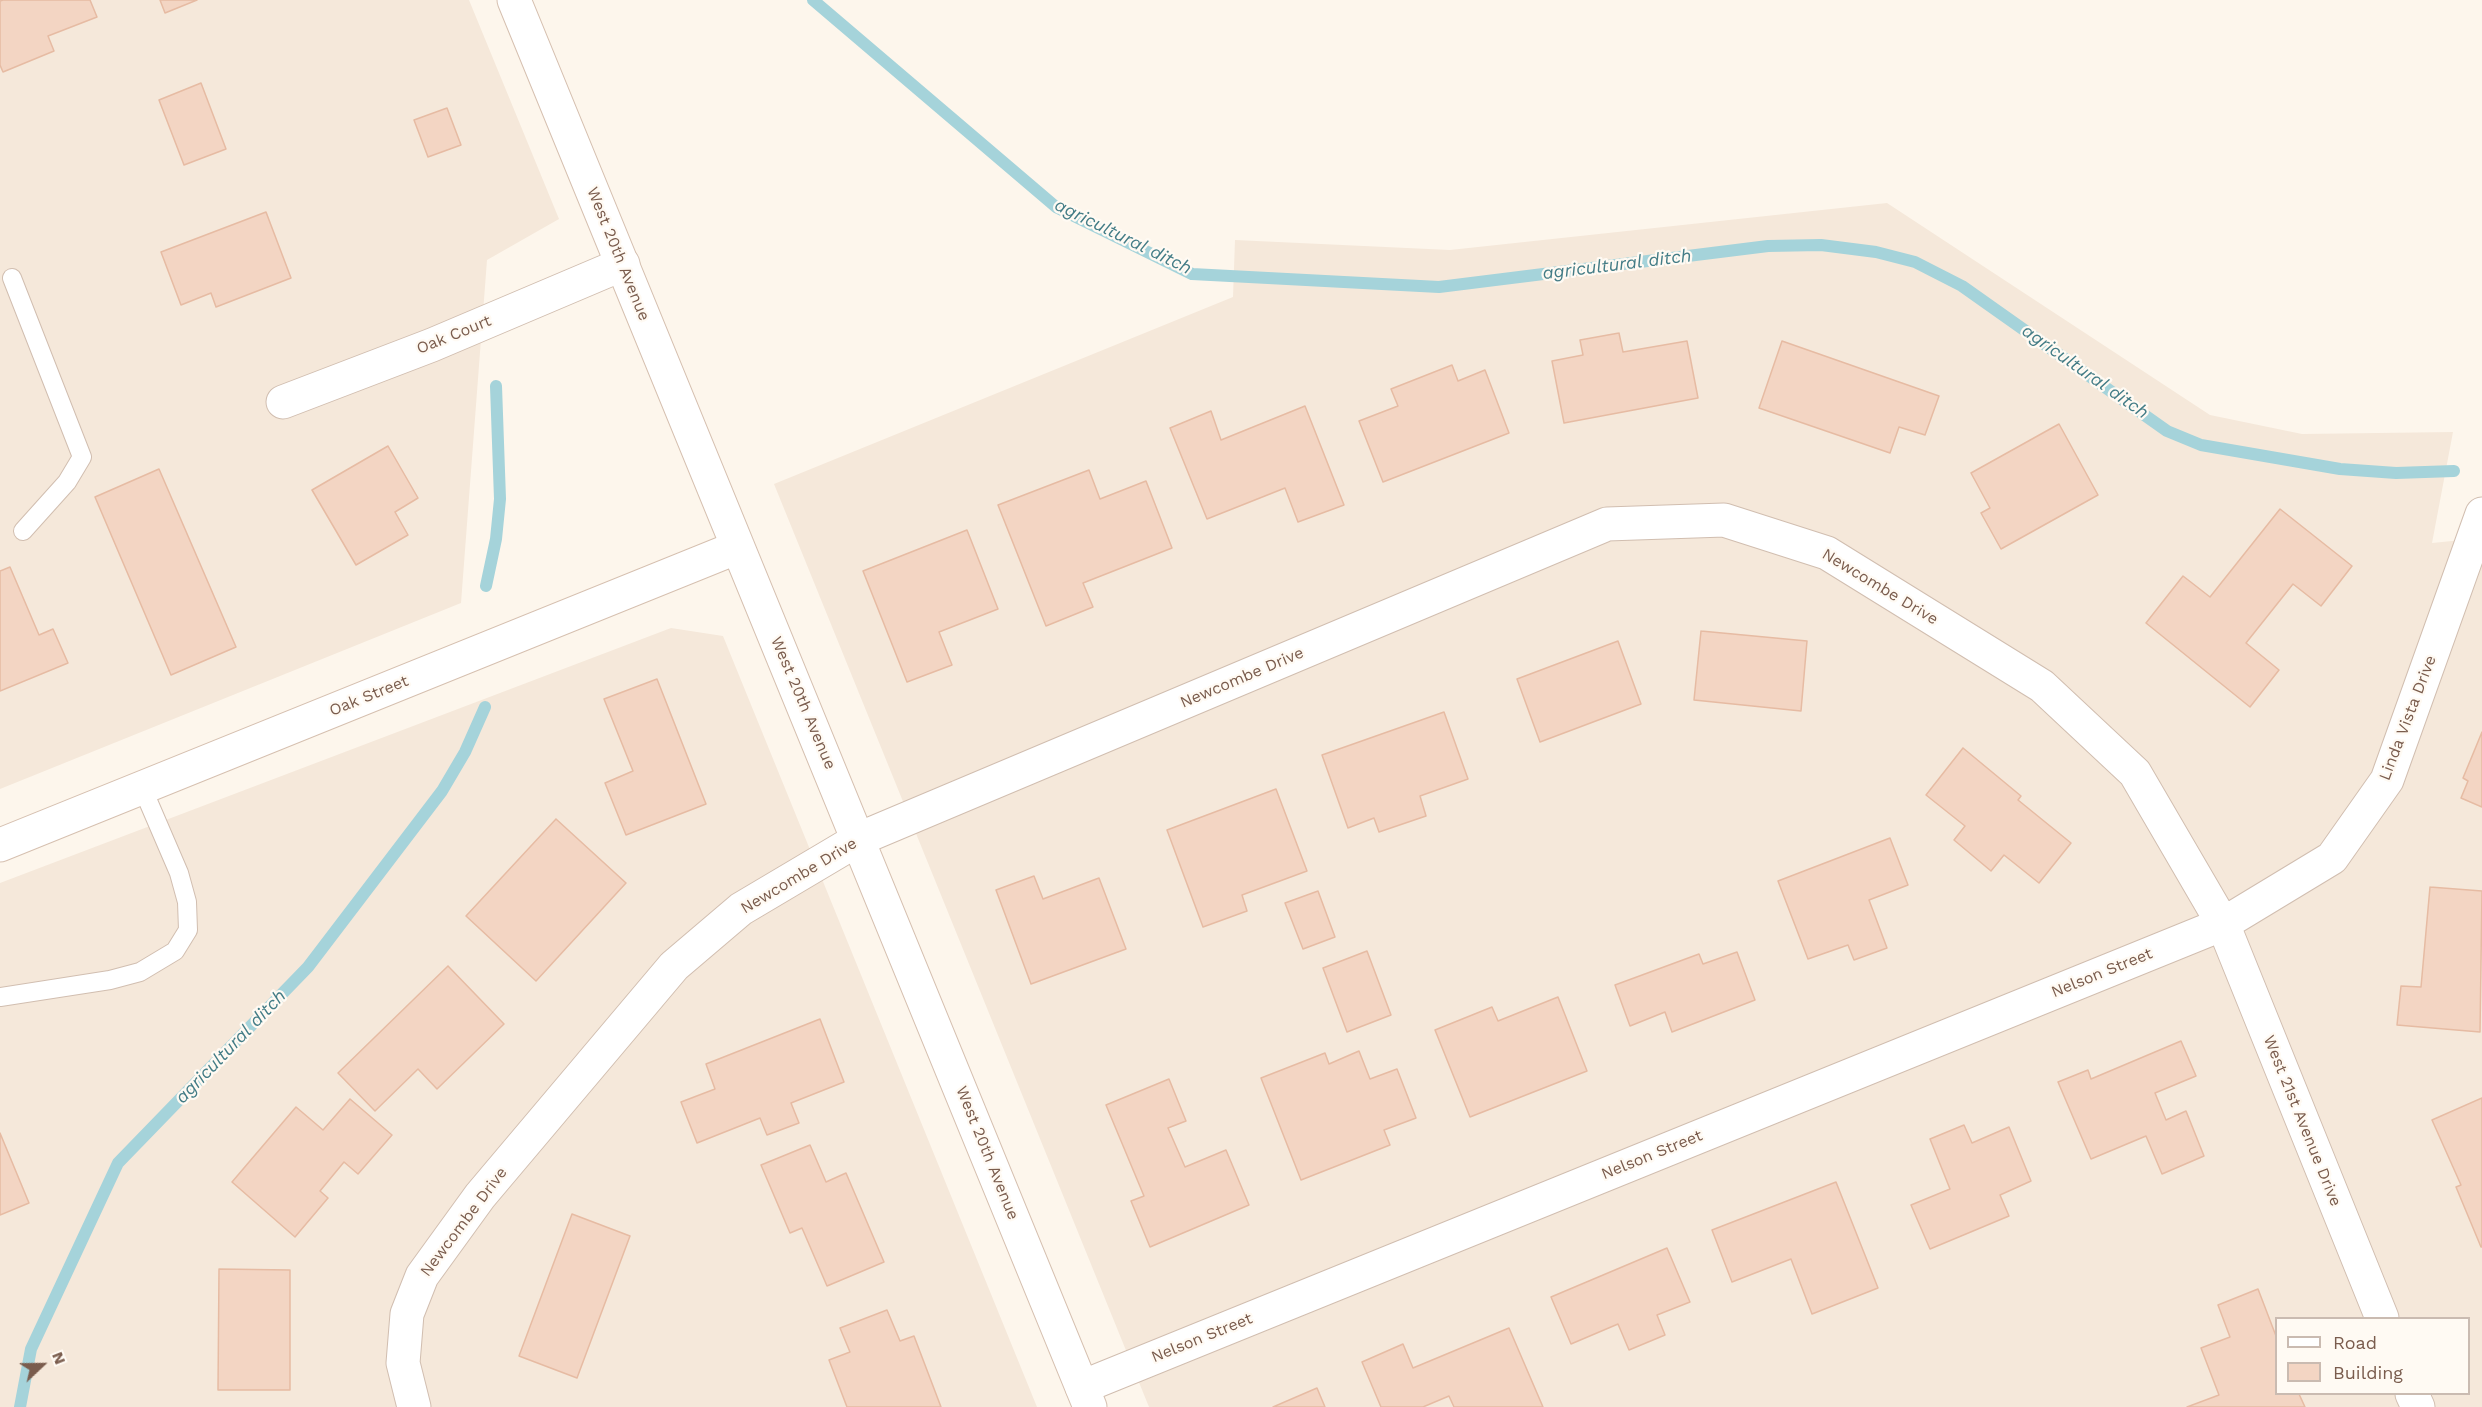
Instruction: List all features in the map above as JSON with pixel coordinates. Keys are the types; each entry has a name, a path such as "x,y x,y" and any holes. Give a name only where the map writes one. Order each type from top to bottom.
{"street":[{"name":"West 20th Avenue","path":"514,0 1086,1397"},
{"name":"Oak Court","path":"283,402 432,345 623,264"},
{"name":"Linda Vista Drive","path":"2223,924 2332,858 2387,780 2482,518"},
{"name":"Newcombe Drive","path":"414,1407 403,1363 407,1314 422,1276 480,1196 674,966 741,909 859,839 1607,524 1724,520 1827,553 2042,686 2135,772 2223,924"},
{"name":"Oak Street","path":"0,845 738,547"},
{"name":"West 21st Avenue Drive","path":"2223,924 2382,1317"},
{"name":"Nelson Street","path":"1086,1397 2223,924"}],"lane":[{"path":"12,278 82,457 67,482 23,531"},
{"path":"0,997 110,980 140,972 175,951 188,930 187,902 179,873 142,788"}],"shaded area":[{"path":"0,0 469,0 559,219 487,260 461,603 0,789"},
{"path":"1887,203 2210,415 2302,434 2453,432 2432,543 2482,538 2482,1407 1149,1407 774,484 1233,297 1235,240 1450,250"},
{"path":"671,628 723,636 1037,1407 0,1407 0,883"}],"building":[{"path":"90,0 97,17 48,36 54,51 3,72 0,65 0,1"},
{"path":"160,0 197,0 165,13"},
{"path":"201,83 226,149 184,165 159,100"},
{"path":"447,108 461,145 428,157 414,120"},
{"path":"266,212 291,278 216,307 211,293 181,305 161,252"},
{"path":"1619,333 1623,352 1687,341 1698,398 1564,423 1552,361 1583,355 1580,340"},
{"path":"1782,341 1939,396 1925,435 1899,427 1890,453 1759,408"},
{"path":"1452,365 1458,381 1485,370 1509,433 1383,482 1359,421 1398,406 1391,389"},
{"path":"1305,406 1344,505 1298,522 1285,488 1207,519 1170,428 1211,411 1221,440"},
{"path":"2059,424 2098,495 2001,549 1981,513 1990,508 1971,473"},
{"path":"388,446 418,498 395,512 408,535 356,565 312,490"},
{"path":"159,469 236,647 171,675 95,497"},
{"path":"1089,470 1100,499 1146,481 1172,548 1083,583 1093,607 1046,626 998,505"},
{"path":"2280,509 2352,566 2321,606 2293,584 2246,643 2279,670 2250,707 2146,623 2183,576 2210,597"},
{"path":"967,530 998,609 939,632 952,665 907,682 863,571"},
{"path":"10,567 39,635 53,629 68,663 0,691 0,571"},
{"path":"1701,631 1807,641 1801,711 1694,700"},
{"path":"1618,641 1641,704 1540,742 1517,679"},
{"path":"657,679 706,804 626,835 605,783 633,771 604,699"},
{"path":"1444,712 1468,779 1420,796 1426,816 1379,832 1374,818 1348,828 1322,755"},
{"path":"2482,732 2482,807 2461,798 2468,781 2463,778"},
{"path":"1963,748 2021,796 2018,800 2071,843 2039,883 2004,855 1991,871 1954,840 1965,826 1926,795"},
{"path":"1276,789 1307,871 1242,895 1247,911 1203,927 1167,830"},
{"path":"556,819 626,883 536,981 466,916"},
{"path":"1890,838 1908,885 1869,900 1887,948 1854,960 1848,945 1808,959 1778,881"},
{"path":"1034,876 1043,899 1099,878 1126,949 1031,984 996,890"},
{"path":"2430,887 2482,891 2480,1032 2397,1025 2401,986 2421,987"},
{"path":"1318,891 1335,937 1303,949 1285,903"},
{"path":"1367,951 1391,1015 1347,1032 1323,968"},
{"path":"1737,952 1755,1000 1672,1032 1665,1012 1630,1026 1615,985 1699,954 1703,964"},
{"path":"448,966 504,1024 437,1089 418,1069 375,1111 338,1073"},
{"path":"1558,997 1587,1071 1470,1117 1435,1030 1492,1007 1498,1021"},
{"path":"820,1019 844,1082 791,1103 799,1123 767,1135 760,1118 697,1143 681,1102 715,1089 706,1064"},
{"path":"2181,1041 2196,1076 2155,1093 2166,1120 2186,1111 2204,1156 2162,1174 2146,1136 2091,1159 2058,1082 2088,1070 2091,1079"},
{"path":"1359,1051 1370,1079 1397,1069 1416,1118 1384,1130 1390,1145 1301,1180 1261,1078 1325,1053 1329,1064"},
{"path":"1169,1079 1186,1121 1168,1128 1185,1167 1226,1150 1249,1205 1150,1247 1131,1201 1144,1196 1106,1105"},
{"path":"2482,1098 2481,1247 2456,1187 2461,1185 2432,1120"},
{"path":"350,1099 392,1135 358,1174 344,1162 320,1191 328,1198 295,1237 232,1182 296,1107 323,1130"},
{"path":"1964,1125 1972,1143 2009,1127 2031,1181 2000,1195 2009,1216 1930,1249 1911,1205 1950,1189 1930,1139"},
{"path":"0,1133 29,1203 0,1215"},
{"path":"810,1145 826,1182 846,1173 884,1262 827,1286 802,1228 790,1233 761,1165"},
{"path":"1836,1182 1878,1288 1812,1314 1791,1259 1732,1282 1712,1230"},
{"path":"572,1214 630,1236 577,1378 519,1356"},
{"path":"1667,1248 1690,1302 1657,1315 1665,1335 1629,1350 1618,1324 1571,1344 1551,1297"},
{"path":"219,1269 290,1270 290,1390 218,1390"},
{"path":"2258,1289 2275,1333 2275,1395 2299,1395 2305,1407 2187,1407 2219,1395 2201,1348 2230,1337 2218,1305"},
{"path":"887,1310 900,1341 914,1336 941,1407 847,1407 829,1360 850,1352 840,1328"},
{"path":"1509,1328 1543,1407 1454,1407 1449,1396 1423,1407 1381,1407 1362,1362 1403,1344 1413,1368"},
{"path":"1317,1388 1325,1407 1273,1407"}],"waterway":[{"name":"agricultural ditch","path":"813,0 1056,207 1192,274 1439,287 1768,246 1821,245 1876,252 1915,262 1962,286 2167,431 2201,445 2340,469 2396,473 2454,471"},
{"name":"agricultural ditch","path":"486,586 496,539 500,499 496,386"},
{"name":"agricultural ditch","path":"20,1407 31,1349 118,1163 308,967 442,791 465,752 485,707"}]}
